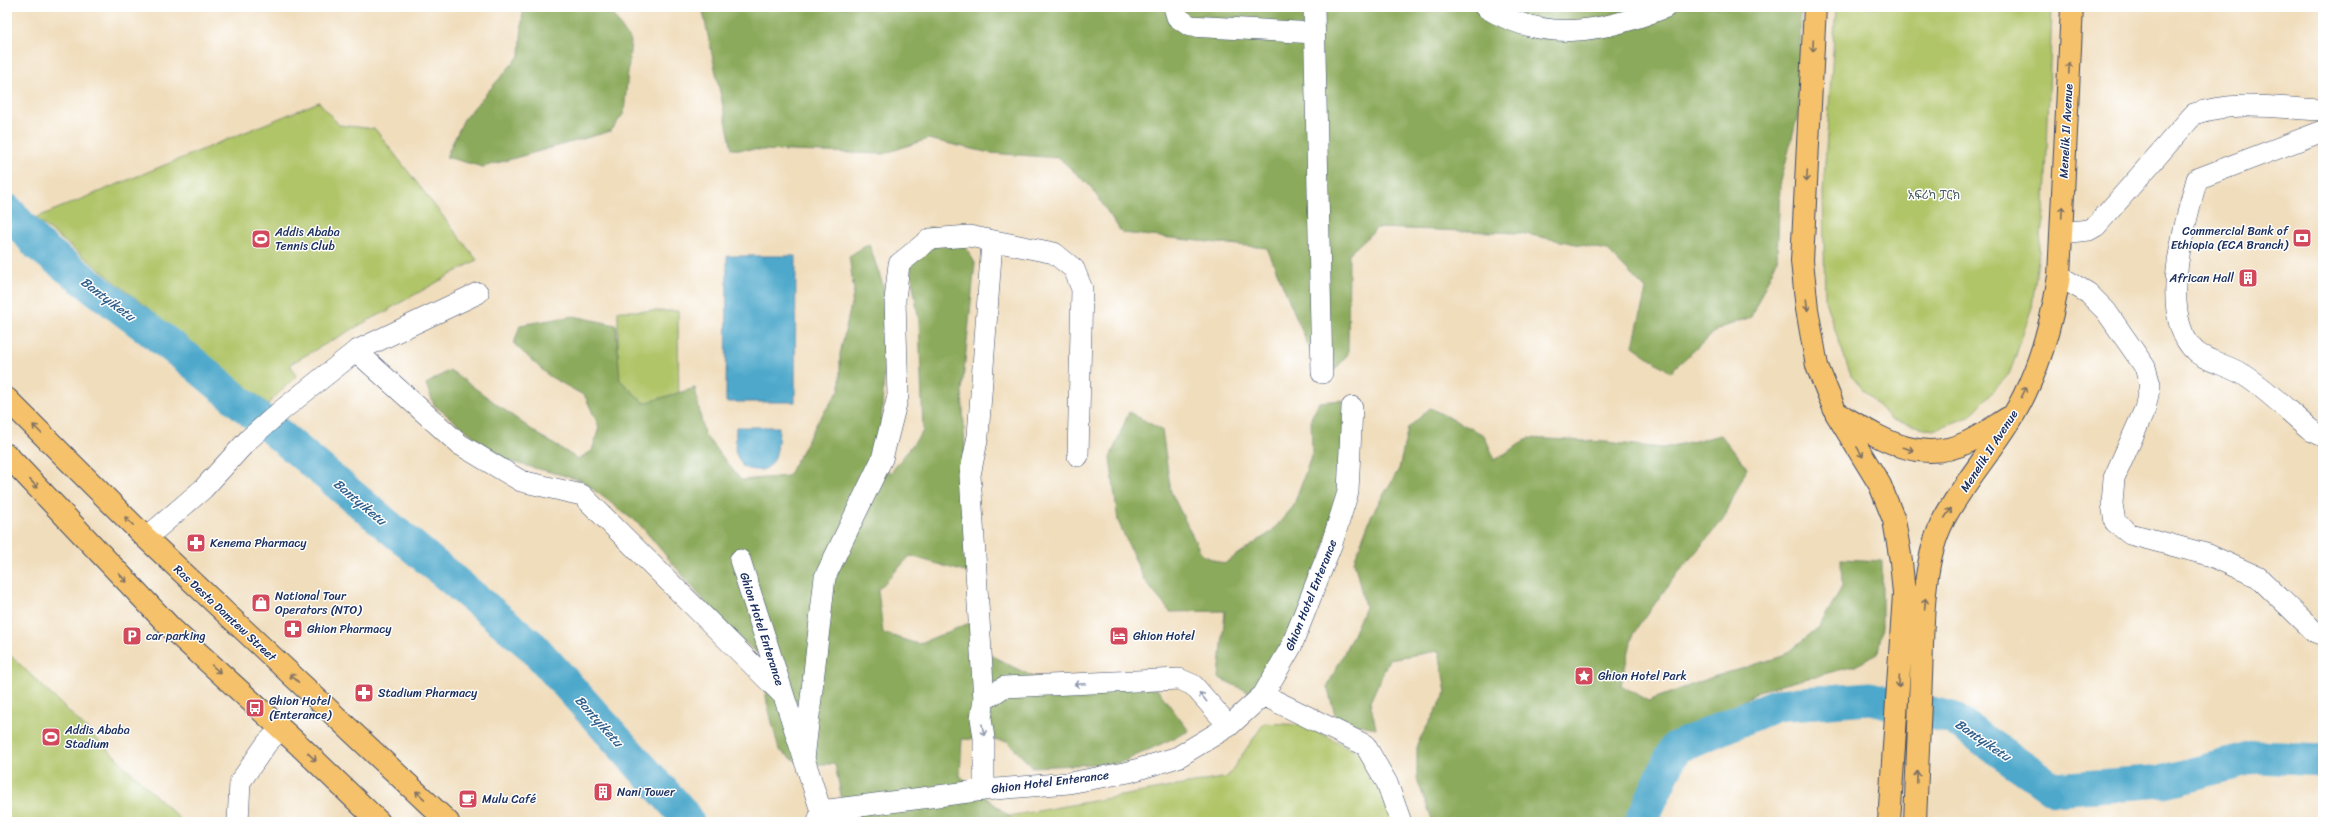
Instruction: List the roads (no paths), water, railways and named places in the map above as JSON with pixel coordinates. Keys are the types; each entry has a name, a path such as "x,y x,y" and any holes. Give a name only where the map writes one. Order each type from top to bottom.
{"main road":[{"name":"Menelik II Avenue","path":"1815,7 1802,261 1808,309 1818,366 1836,413 1880,485 1894,520 1912,643 1915,819"},
{"name":"Menelik II Avenue","path":"1889,814 1912,643 1926,590 1933,549 1944,519 2014,415 2033,373 2054,312 2059,276 2072,7"},
{"name":"Ras Desta Damtew Street","path":"7,399 146,538 448,822"},
{"path":"1836,413 1894,444 1916,451 1934,451 1967,443 2014,415"},
{"path":"7,455 170,628 281,729 379,822"}],"lane":[{"path":"1174,7 1176,17 1190,26 1315,33"},
{"path":"1314,7 1322,373"},
{"path":"1485,7 1518,24 1567,31 1616,25 1666,7"},
{"path":"2061,233 2089,230 2096,226 2194,114 2209,109 2231,106 2323,110"},
{"path":"2323,131 2197,179 2182,231 2175,289 2179,327 2195,352 2244,375 2312,431 2323,436"},
{"path":"804,759 825,577 882,459 898,396 895,300 900,264 930,239 969,236 992,242 1054,253 1074,269 1082,289 1078,456"},
{"path":"984,790 984,738 981,718 984,700 970,475 978,436 992,242"},
{"path":"2059,276 2088,293 2106,311 2145,367 2150,385 2145,409 2114,478 2112,504 2115,522 2130,534 2209,555 2258,577 2309,627 2323,635"},
{"path":"146,538 203,489 249,439 282,410 356,351 478,294"},
{"path":"356,351 459,444 521,481 582,495 783,695"},
{"name":"Ghion Hotel Enterance","path":"740,560 804,759 819,817 984,790 1069,783 1129,772 1178,756 1229,726 1263,696 1291,647 1332,543 1348,492 1352,407"},
{"path":"984,700 1004,687 1179,679 1193,685 1229,726"},
{"path":"1263,696 1365,745 1387,783 1400,822"},
{"path":"238,822 240,782 266,744 281,729"}],"water":[{"path":"727,256 796,256 795,402 726,402"},
{"path":"736,427 779,427 776,454 769,466 763,470 754,470 743,467 735,452"}],"waterway":[{"name":"Bantyiketu","path":"7,210 38,245 192,362 533,647 680,810 688,822"},
{"name":"Bantyiketu","path":"1641,822 1675,748 1776,705 1870,698 1952,718 2054,789 2165,781 2258,757 2323,760"}],"place":[{"name":"Commercial Bank of Ethiopia (ECA Branch)","path":"2302,238"},
{"name":"Addis Ababa Tennis Club","path":"261,239"},
{"name":"African Hall","path":"2248,278"},
{"name":"Kenema Pharmacy","path":"196,543"},
{"name":"National Tour Operators (NTO)","path":"261,603"},
{"name":"Ghion Pharmacy","path":"293,629"},
{"name":"car parking","path":"132,636"},
{"name":"Ghion Hotel","path":"1119,636"},
{"name":"Ghion Hotel Park","path":"1584,676"},
{"name":"Stadium Pharmacy","path":"364,693"},
{"name":"Ghion Hotel (Enterance)","path":"255,708"},
{"name":"Addis Ababa Stadium","path":"51,737"},
{"name":"Nani Tower","path":"603,792"},
{"name":"Mulu Café","path":"468,799"}],"park label":[{"name":"አፍሪካ ፓርክ","path":"1934,195"}]}
